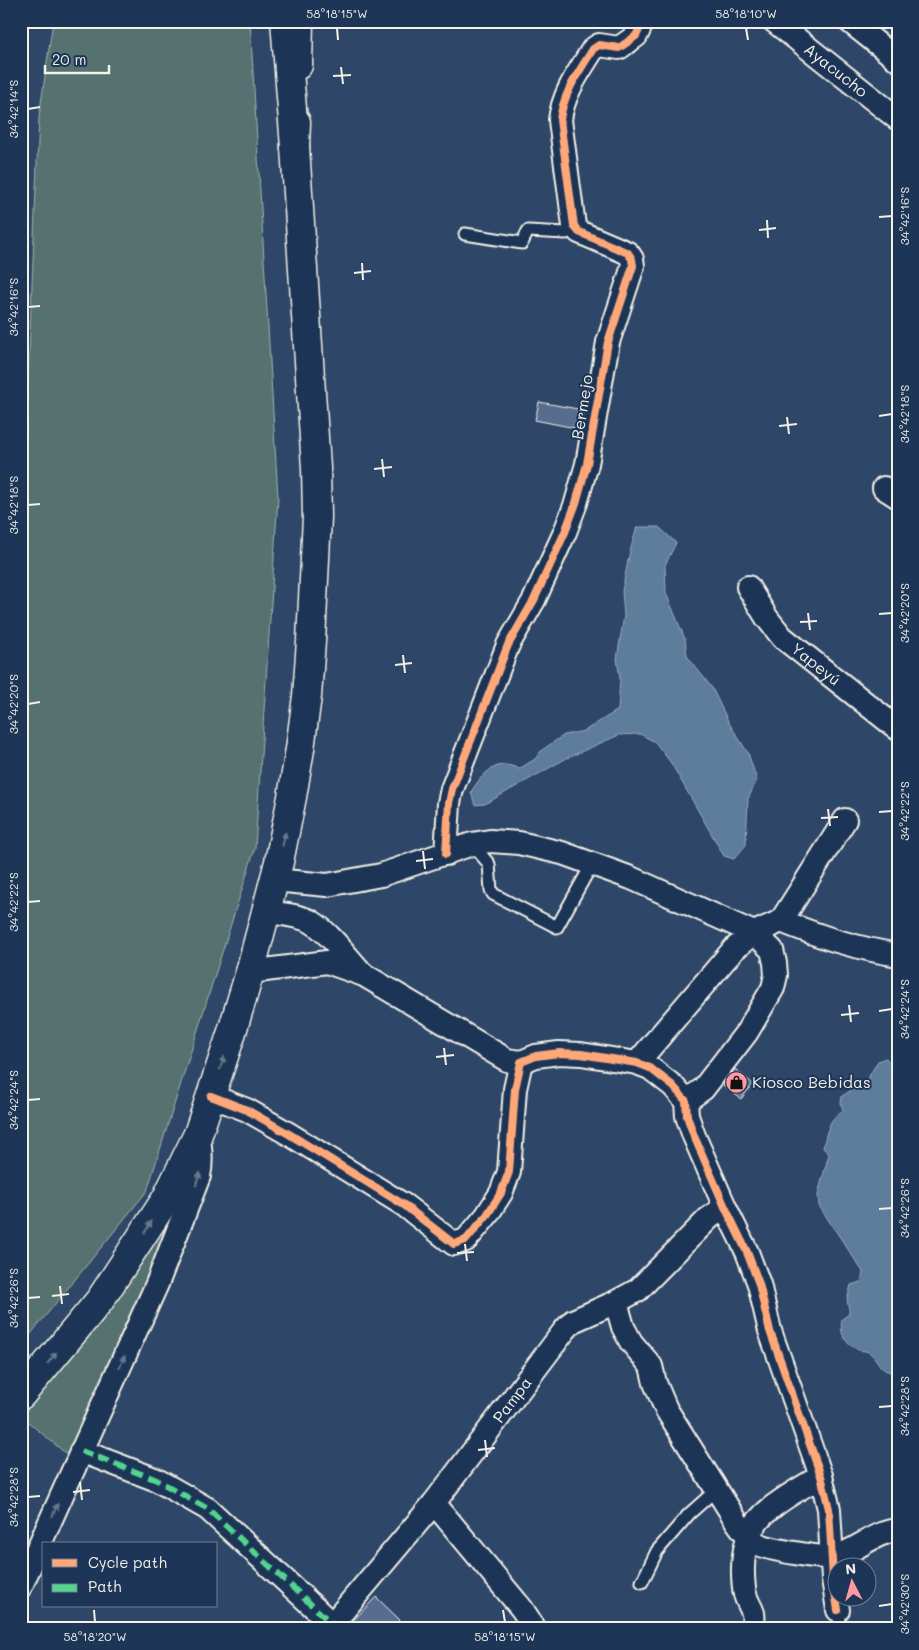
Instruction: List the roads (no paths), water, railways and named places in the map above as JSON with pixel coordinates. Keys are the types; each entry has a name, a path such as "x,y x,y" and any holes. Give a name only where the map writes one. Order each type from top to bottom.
{"main road":[{"path":"21,1395 100,1300 166,1199 198,1134 212,1096 250,972 274,880 292,797 307,696 316,526 316,468 285,21"},
{"path":"295,147 300,21"}],"street":[{"path":"574,226 560,120 561,107 566,93 593,49 599,45 619,48 636,36 643,21"},
{"name":"Ayacucho","path":"774,21 898,119"},
{"path":"849,21 898,60"},
{"name":"Bermejo","path":"446,854 449,803 452,789 508,645 538,592 576,503 587,464 608,342 633,266 632,259 628,253 579,232 574,226"},
{"name":"Yapeyú","path":"748,587 767,618 782,636 898,729"},
{"path":"637,1063 734,949 754,933 781,921 845,820"},
{"path":"274,880 327,885 381,875 472,844 490,841 519,843 562,853 631,878 754,933 772,950 776,975 773,988 748,1032 703,1089 686,1101"},
{"path":"266,912 301,918 312,922 324,932 364,975"},
{"path":"781,921 864,950 898,955"},
{"path":"250,972 328,962 364,975 507,1060 521,1062 536,1056 559,1053 580,1054 637,1063 650,1068 673,1086 686,1101 687,1116 694,1136 747,1252 759,1284 770,1331 821,1476 828,1509 833,1579 839,1619"},
{"path":"212,1096 247,1110 290,1134 404,1205 454,1244 466,1240 502,1193 509,1172 515,1089 521,1062"},
{"path":"21,1586 157,1284 199,1176 201,1152 198,1134"},
{"name":"Pampa","path":"330,1627 434,1503 573,1321 638,1290 709,1218 725,1206"},
{"path":"616,1302 631,1342 651,1366 655,1383 666,1409 736,1522 759,1545 832,1557 854,1549 889,1531 898,1530"},
{"path":"81,1451 158,1480 208,1509 330,1627"},
{"path":"754,1629 752,1613 744,1589 743,1564 748,1536 762,1516 779,1502 821,1476"},
{"path":"434,1503 522,1609 535,1629"}],"lane":[{"path":"465,234 522,243 528,231 566,233 574,226"},
{"path":"472,844 489,864 493,894 557,927 592,864"},
{"path":"642,1582 657,1551 689,1514 716,1490"}],"water":[{"path":"637,527 659,527 676,543 665,565 666,593 685,639 687,656 712,688 729,723 748,753 757,780 748,799 746,845 734,859 724,856 671,763 655,742 640,734 619,735 567,758 485,804 475,805 471,792 480,779 491,769 504,765 519,769 535,759 542,750 564,735 584,731 618,710 620,679 617,659 624,615 622,591"},
{"path":"886,1058 890,1062 898,1063 898,1373 883,1369 870,1353 854,1348 842,1334 842,1319 849,1314 847,1300 851,1285 861,1282 863,1272 819,1206 818,1194 829,1154 823,1148 825,1137 831,1121 838,1113 843,1111 842,1096 864,1085 878,1061"}],"place":[{"name":"Kiosco Bebidas","path":"736,1082"}]}
